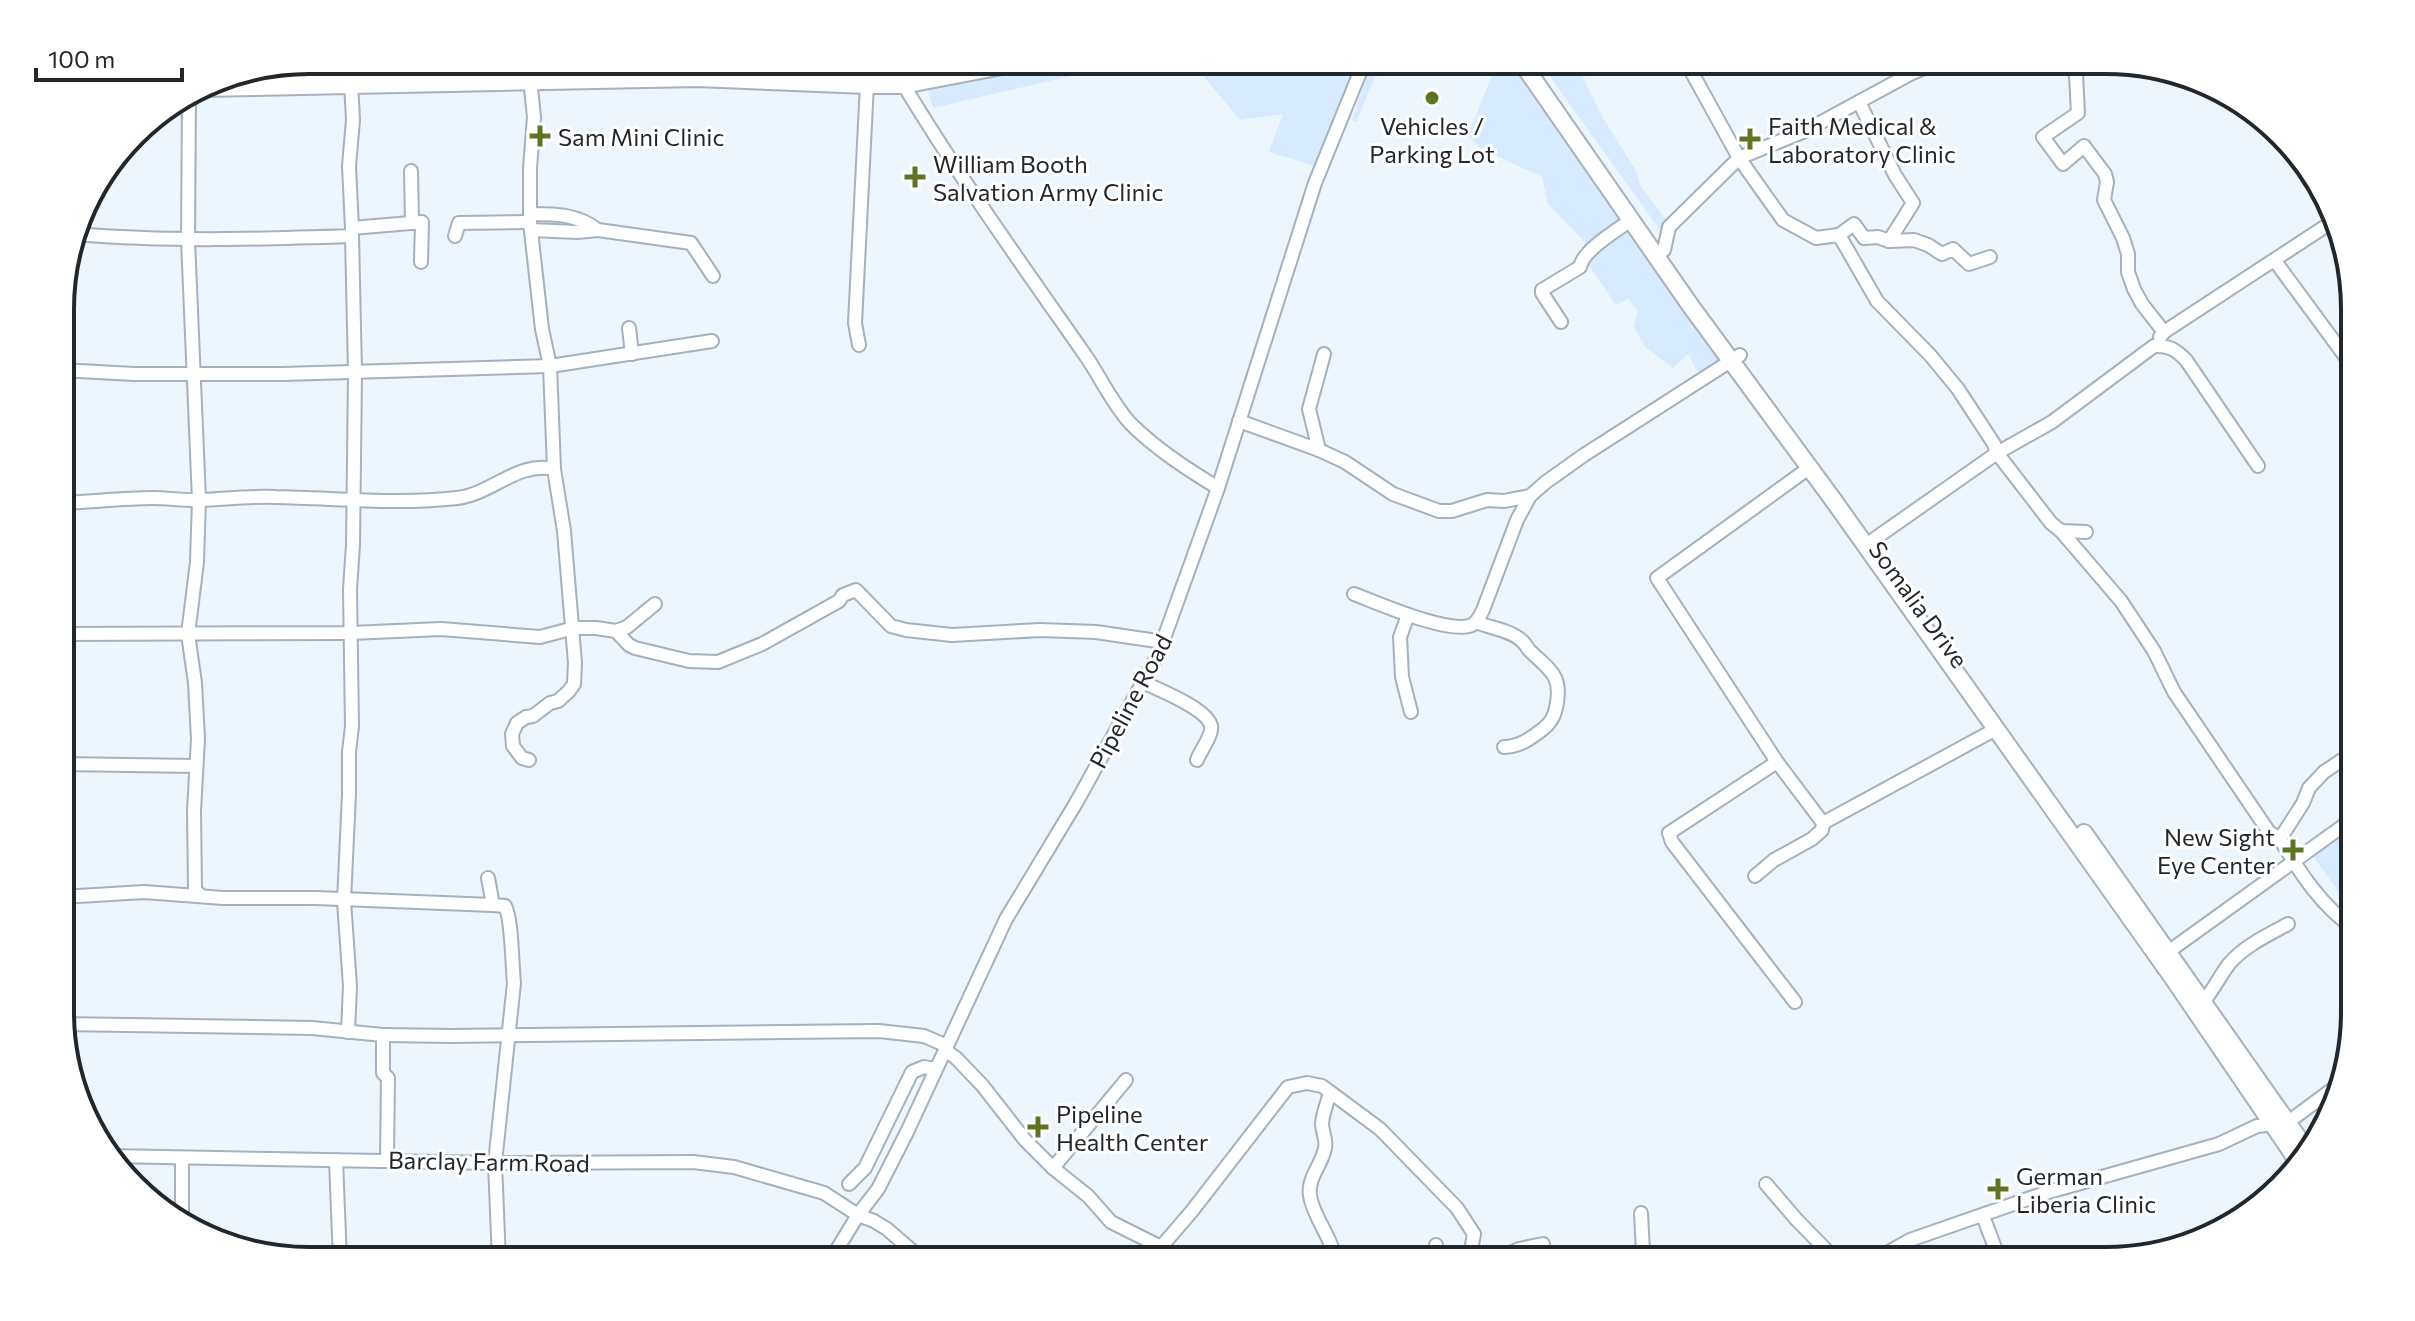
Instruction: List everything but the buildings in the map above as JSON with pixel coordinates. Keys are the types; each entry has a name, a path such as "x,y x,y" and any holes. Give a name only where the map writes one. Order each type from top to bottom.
{"highway":[{"path":"255,81 306,75"},
{"path":"656,75 867,84 888,75"}],"main road":[{"name":"Somalia Drive","path":"1530,74 1631,220 1873,540 2168,952 2279,1124"},
{"name":"Somalia Drive","path":"1541,74 1664,250 1809,468 2279,1124 2300,1144"},
{"path":"2279,1124 2294,1153"}],"street":[{"name":"Pipeline Road","path":"839,1247 878,1189 1006,919 1076,803 1164,642 1218,488 1315,183 1359,74"},
{"path":"1693,74 1739,158 1783,220 1816,238 1839,235 1854,224 1864,238 1914,240 1942,254 1953,249 1969,264 1990,257"},
{"path":"1664,250 1669,227 1739,158 1805,131 1910,74"},
{"path":"2075,74 2078,113 2043,137 2063,164 2084,146 2105,174 2104,200 2123,238 2134,289 2164,332"},
{"path":"348,1032 350,986 344,901 352,726 355,373 349,166 353,120 350,75"},
{"path":"529,760 522,758 513,746 512,734 517,723 558,701 574,684 574,628 554,469 550,366 542,329 531,222 530,168 534,117 530,75"},
{"path":"898,75 972,192 1128,421 1165,452 1218,488"},
{"path":"859,345 855,323 867,84"},
{"path":"1859,102 1895,175 1913,203 1889,241"},
{"path":"189,106 188,240 199,500 197,562 188,634 198,739 195,766 195,890 201,896"},
{"path":"411,171 412,223"},
{"path":"455,236 459,223 531,222 564,214 586,221 598,230 691,243 713,276"},
{"path":"1561,322 1542,290 1575,271 1588,253 1631,220"},
{"path":"87,235 188,240 352,232 422,222 421,262"},
{"path":"1873,540 1997,453 2052,422 2154,346 2164,332 2326,226"},
{"path":"1839,235 1877,301 1930,355 1958,389 1997,453 2051,523 2121,601 2154,651 2174,692 2205,741 2269,832 2280,839 2294,862 2341,920"},
{"path":"2275,261 2341,351"},
{"path":"629,328 632,354"},
{"path":"75,371 134,374 355,373 550,366 712,341"},
{"path":"2154,346 2165,345 2186,360 2258,466"},
{"path":"1319,450 1309,409 1324,354"},
{"path":"1354,594 1408,615 1452,626 1470,626 1483,610 1517,520 1530,496 1584,455 1736,358"},
{"path":"1239,421 1319,450 1345,462 1393,494 1439,511 1452,511 1487,500 1504,501 1530,496"},
{"path":"75,502 258,496 389,502 457,499 487,490 501,480 539,466 554,469"},
{"path":"1755,876 1774,860 1812,839 1822,830 1823,823 1777,762 1657,578 1809,468"},
{"path":"2061,531 2086,532"},
{"path":"616,631 635,648 689,661 718,662 762,644 856,590 891,626 906,630 952,635 1040,630 1096,632 1164,642"},
{"path":"75,634 351,633 441,629 540,637 574,628 616,631 627,627 655,604"},
{"path":"1408,615 1400,637 1402,677 1411,712"},
{"path":"1476,622 1522,640 1550,668 1559,686 1553,718 1546,727 1525,743 1504,747"},
{"path":"1143,682 1203,713 1211,724 1197,760"},
{"path":"1823,823 1996,729"},
{"path":"2280,839 2309,788 2324,772 2341,761"},
{"path":"1777,762 1669,833 1672,842 1795,1002"},
{"path":"74,764 195,766"},
{"path":"2168,952 2341,828"},
{"path":"488,878 493,905"},
{"path":"74,896 144,892 223,898 316,898 505,906 510,914 514,983 495,1163 498,1247"},
{"path":"2203,1002 2230,963 2255,942 2288,924"},
{"path":"75,1024 312,1028 383,1035 451,1036 879,1031 924,1036 946,1048 982,1085 1025,1140 1088,1196 1111,1222 1160,1247"},
{"path":"383,1035 383,1073 388,1078 387,1160"},
{"path":"849,1184 865,1168 912,1072 924,1067 935,1069"},
{"path":"1053,1168 1126,1080"},
{"path":"1161,1247 1288,1087 1307,1083 1322,1086 1380,1129 1457,1208 1474,1234 1472,1246"},
{"path":"1330,1093 1322,1125 1325,1152 1314,1172 1309,1193 1331,1246"},
{"path":"1899,1246 2045,1193 2219,1144 2257,1126 2279,1124 2326,1093"},
{"name":"Barclay Farm Road","path":"124,1156 495,1163 693,1162 734,1167 824,1193 887,1229 907,1247"},
{"path":"182,1158 182,1209"},
{"path":"336,1160 339,1247"},
{"path":"1766,1184 1823,1246"},
{"path":"1641,1213 1643,1246"},
{"path":"1983,1216 1994,1246"},
{"path":"1532,1246 1543,1244"}],"shaded area":[{"path":"1202,74 1353,74 1318,167 1269,152 1283,114 1240,120"},
{"path":"1367,74 1376,74 1356,122 1352,120"},
{"path":"1492,74 1534,74 1728,353 1699,374 1688,354 1673,368 1646,348 1634,327 1638,311 1628,299 1616,305 1582,255 1585,242 1548,204 1542,177 1480,148 1468,135"},
{"path":"1548,74 1581,74 1603,118 1636,171 1640,185 1669,224 1660,230"},
{"path":"912,75 1076,75 933,108 928,90"},
{"path":"2341,837 2341,895 2313,856"}],"place":[{"name":"Vehicles / Parking Lot","path":"1432,98"},
{"name":"Sam Mini Clinic","path":"540,136"},
{"name":"Faith Medical & Laboratory Clinic","path":"1750,139"},
{"name":"William Booth Salvation Army Clinic","path":"915,177"},
{"name":"New Sight Eye Center","path":"2293,850"},
{"name":"Pipeline Health Center","path":"1038,1127"},
{"name":"German Liberia Clinic","path":"1998,1189"}]}
